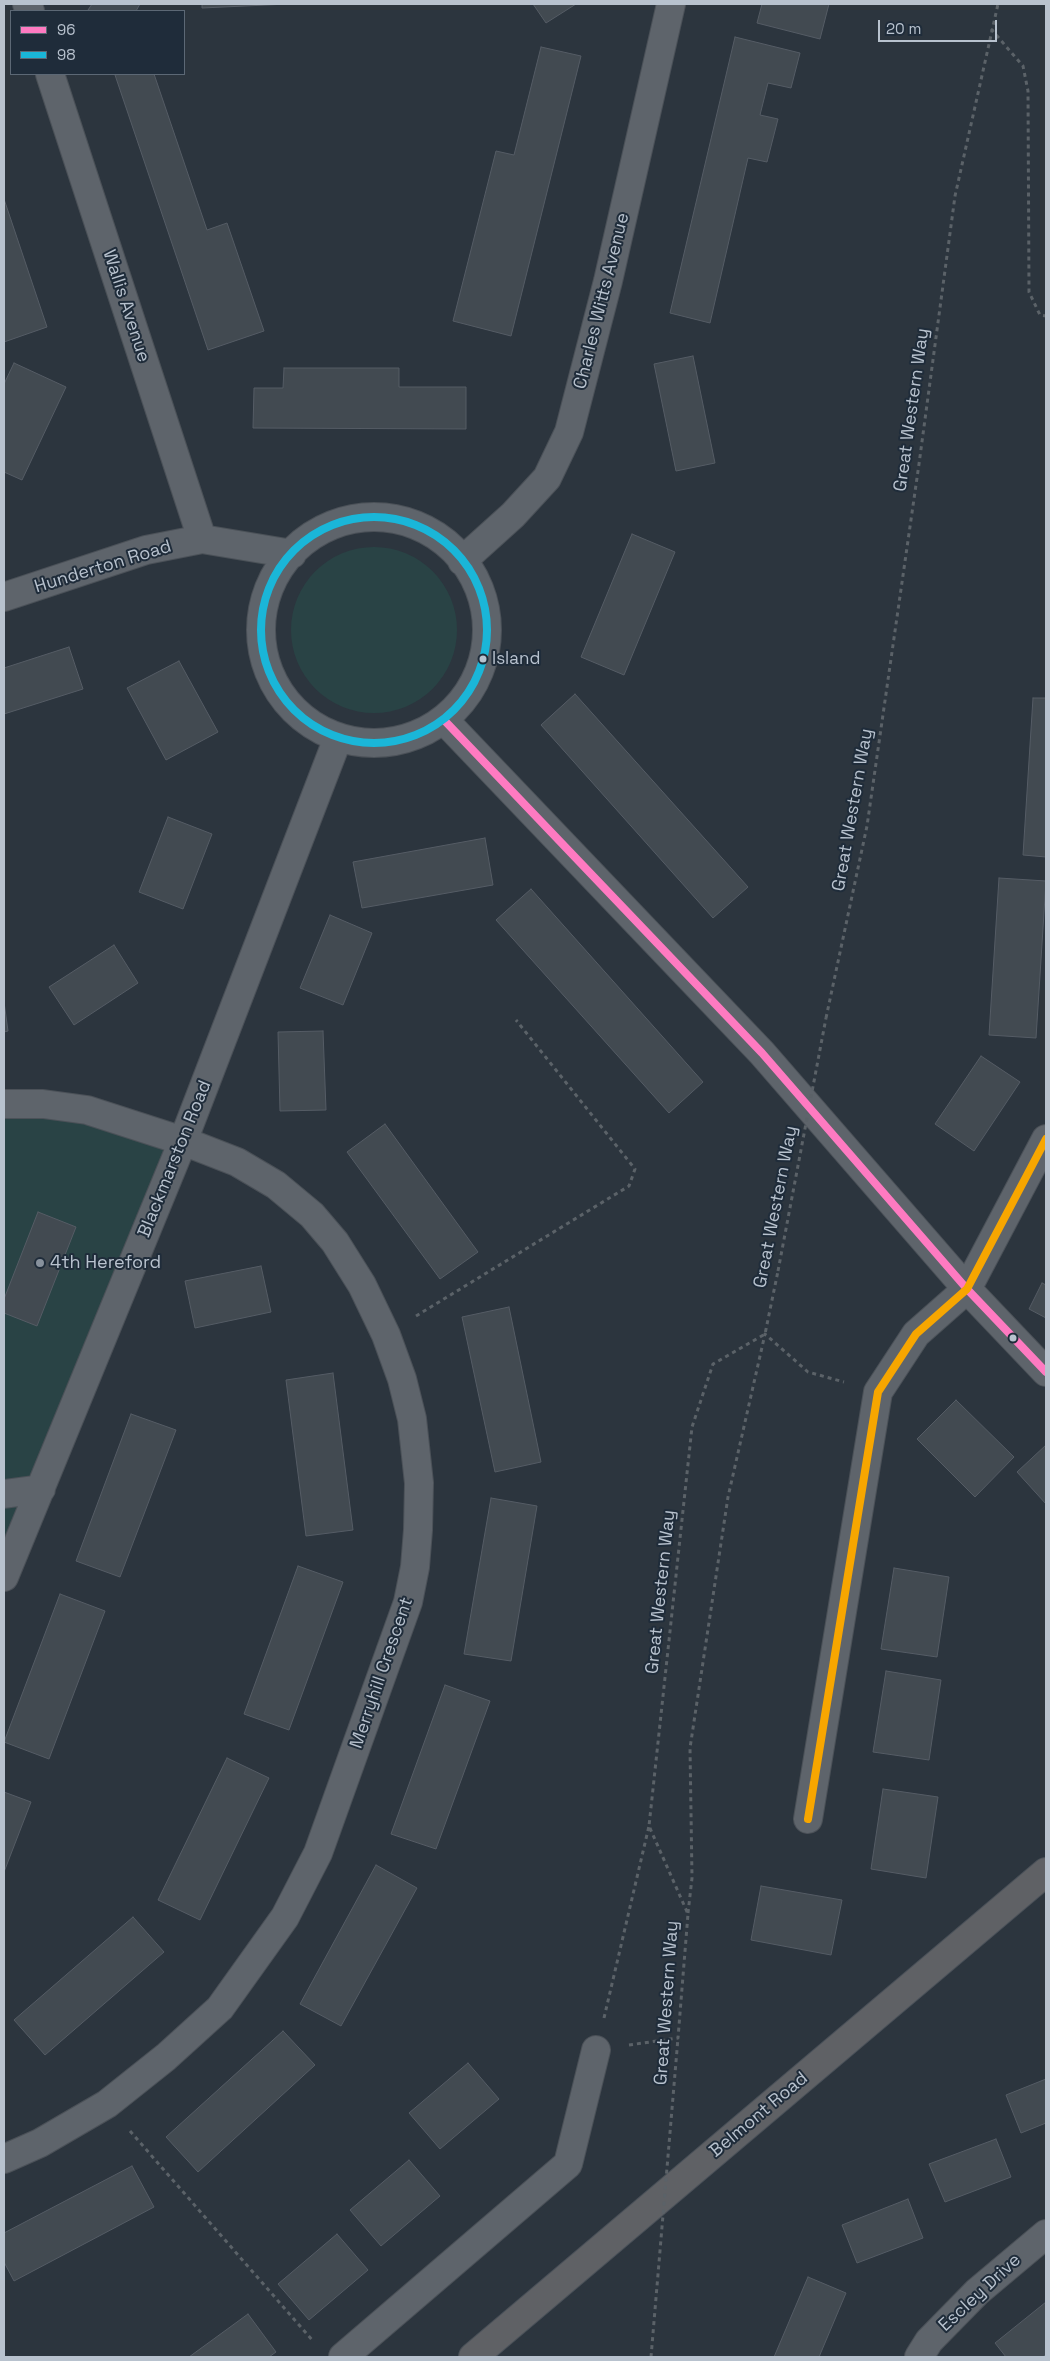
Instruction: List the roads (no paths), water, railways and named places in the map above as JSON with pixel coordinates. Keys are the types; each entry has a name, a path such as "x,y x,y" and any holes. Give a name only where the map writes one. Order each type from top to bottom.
{"highway":[{"name":"Belmont Road","path":"472,2357 1046,1872"}],"street":[{"name":"Charles Witts Avenue","path":"462,561 513,516 547,478 569,432 608,281 671,4"},
{"name":"Wallis Avenue","path":"50,75 202,539"},
{"path":"374,517 414,524 449,544 474,575 487,614 486,655 470,691 444,720 411,737 374,744 338,738 304,720 278,690 263,654 262,613 275,574 292,554 300,544 335,523 374,517"},
{"name":"Hunderton Road","path":"4,597 146,550 202,539 292,554"},
{"path":"444,720 762,1053 967,1289 1046,1372"},
{"name":"Blackmarston Road","path":"4,1577 183,1142 338,738"},
{"name":"Merryhill Crescent","path":"4,1104 43,1104 88,1110 183,1142 237,1162 276,1185 312,1215 335,1242 362,1285 386,1335 402,1378 412,1420 419,1483 415,1567 408,1602 318,1853 285,1917 220,2008 166,2057 107,2104 40,2142 4,2159"},
{"path":"808,1819 878,1392 916,1334 967,1289 1046,1139"},
{"path":"4,1494 41,1489"},
{"path":"342,2357 568,2164 596,2050"},
{"name":"Escley Drive","path":"919,2357 930,2341 977,2292 1046,2234"}],"place":[{"name":"Island","path":"483,659"},
{"name":"4th Hereford","path":"40,1263"}]}
